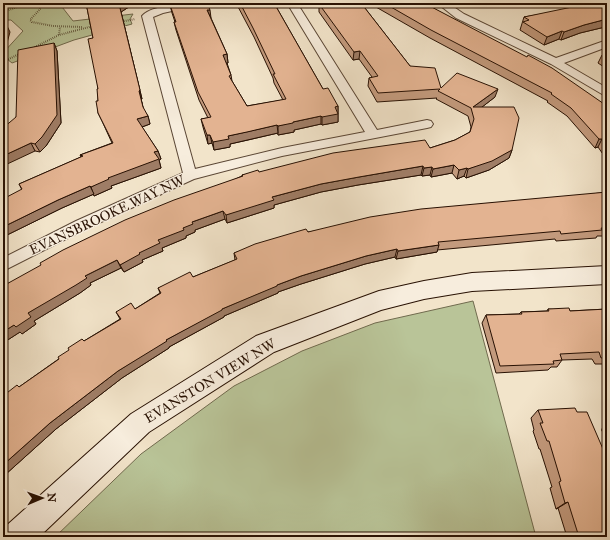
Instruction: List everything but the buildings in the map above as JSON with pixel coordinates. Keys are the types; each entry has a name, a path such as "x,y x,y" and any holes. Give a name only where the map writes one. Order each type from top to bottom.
{"street":[{"path":"148,16 160,11 195,3"},
{"path":"292,3 373,134"},
{"path":"442,3 460,16 555,62 607,93"},
{"name":"EVANSBROOKE WAY NW","path":"3,265 80,225 190,175 148,16"},
{"path":"555,62 607,43"},
{"path":"190,175 282,152 428,124"},
{"name":"EVANSTON VIEW NW","path":"17,537 140,423 265,344 379,301 424,290 472,282 607,275"}],"path":[{"path":"3,12 29,3"},
{"path":"40,3 41,8 30,20 32,22 60,27 84,28"},
{"path":"116,22 148,16"},
{"path":"28,50 59,35 97,26"},
{"path":"59,35 60,27"},
{"path":"3,62 23,53"}],"green space":[{"path":"3,3 59,3 73,21 133,14 130,19 132,24 74,40 12,63 3,58 3,53 23,31 11,20 3,20"},
{"path":"473,301 536,537 55,537 141,454 234,386 302,351 375,323"}]}
